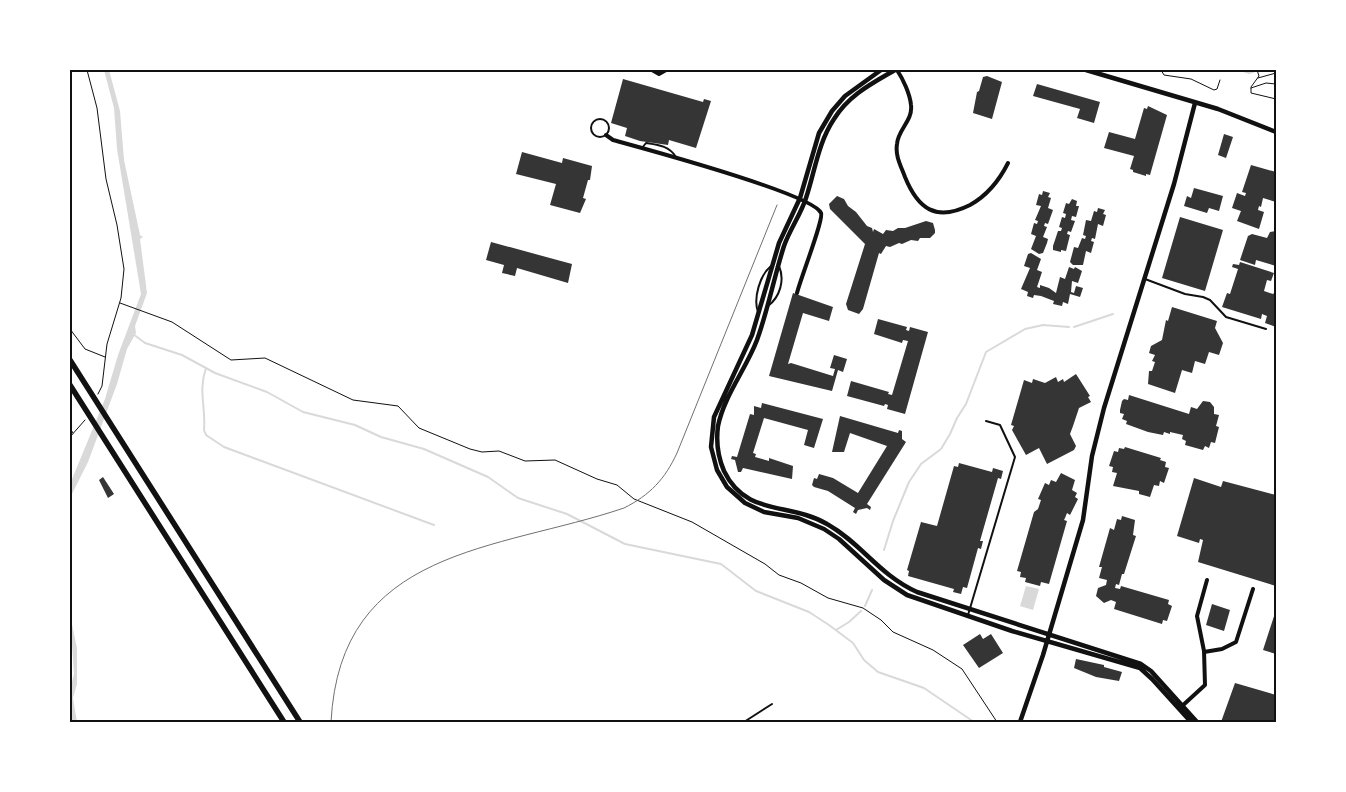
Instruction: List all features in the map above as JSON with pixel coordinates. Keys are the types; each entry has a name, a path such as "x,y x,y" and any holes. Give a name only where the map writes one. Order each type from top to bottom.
{"main road":[{"path":"70,360 300,722"},
{"path":"70,385 284,722"}],"street":[{"path":"652,70 659,74 666,70"},
{"path":"881,70 850,91 825,122 815,144 800,198 783,234 748,345 718,407 712,427 713,457 719,473 727,487 745,503 760,511 798,518 824,529 898,590 919,600 1047,642 1137,667 1198,722"},
{"path":"1008,163 989,191 968,206 940,212 928,209 911,192 897,155 898,138 910,117 911,109 910,98 896,70 858,92 835,116 821,144 805,202 786,242 753,348 718,426 719,456 732,483 744,496 760,505 801,513 829,525 901,585 924,595 1141,664 1154,674 1191,722"},
{"path":"1086,70 1196,103 1276,132"},
{"path":"1020,722 1047,642 1086,510 1091,463 1102,413 1174,184 1196,103"},
{"path":"606,134 611,139 800,198 820,210 822,222 810,250 797,293"},
{"path":"760,308 766,308"},
{"path":"748,345 753,348"},
{"path":"1180,707 1204,688 1206,676 1204,652 1197,616 1207,580"},
{"path":"1204,652 1222,649 1236,642 1253,589"}],"lane":[{"path":"598,120 606,122 608,128 606,134 599,137 594,135 591,129 592,124 598,120"},
{"path":"642,148 646,143 663,146 670,149 676,158"},
{"path":"759,314 755,302 764,272 773,264"},
{"path":"1143,278 1185,294 1203,297 1210,300 1226,317 1266,329"},
{"path":"968,616 1015,457 1000,425 986,421"},
{"path":"744,722 772,704"}],"path":[{"path":"87,70 97,108 106,179 122,255 124,276 120,303 105,357 102,386 96,400"},
{"path":"1161,70 1164,75 1191,79 1214,90 1217,89 1220,80"},
{"path":"1257,70 1259,73 1258,78"},
{"path":"1250,88 1258,78 1276,72"},
{"path":"1250,88 1266,83 1276,84"},
{"path":"1250,88 1251,93 1276,99"},
{"path":"120,303 178,325 231,360 265,358 353,400 398,406 419,428 464,447 482,452 499,451 525,461 555,460 597,479 616,485 634,499 692,522 765,564 779,575 828,598 863,608 881,620 893,632 906,636 933,650 962,669 997,722"},
{"path":"70,329 85,350 105,357"},
{"path":"70,437 87,415"},
{"path":"70,428 74,434"}],"shaded area":[{"path":"104,70 109,70 120,111 124,160 140,235 143,237 140,239 147,293 135,326 136,333 127,349 117,384 88,462 70,498 70,484 105,399 118,355 141,294 117,149 114,108"},
{"path":"1026,586 1039,589 1033,610 1020,606"},
{"path":"70,615 77,648 77,684 73,698 77,722 72,722 70,689 74,674"}],"building":[{"path":"987,76 1002,82 992,119 973,113 977,92 983,77"},
{"path":"623,79 703,102 704,99 711,101 696,148 669,140 668,145 640,141 625,136 627,128 611,123"},
{"path":"1037,84 1100,102 1094,123 1077,118 1080,109 1033,96"},
{"path":"1148,106 1167,115 1150,175 1146,174 1146,176 1133,172 1130,169 1134,156 1104,148 1109,132 1135,139 1144,108 1147,109"},
{"path":"1224,134 1233,137 1226,158 1218,155"},
{"path":"522,152 562,163 563,158 592,166 590,180 588,180 583,198 586,199 580,213 550,205 556,184 516,174"},
{"path":"1251,165 1276,172 1276,202 1263,198 1261,207 1259,206 1258,210 1264,212 1259,229 1237,221 1241,211 1232,208 1237,193 1245,196 1246,193 1242,192"},
{"path":"1194,188 1223,196 1219,211 1209,208 1207,213 1184,206 1187,196 1191,198"},
{"path":"1043,191 1050,193 1048,197 1051,198 1048,208 1053,210 1048,224 1045,223 1044,226 1047,227 1043,237 1048,239 1047,243 1043,253 1039,254 1031,249 1036,236 1031,234 1034,223 1037,224 1038,221 1035,220 1041,206 1036,205 1039,194 1042,195"},
{"path":"837,196 844,199 867,226 872,228 873,232 874,229 883,234 886,230 893,231 926,221 933,223 935,230 935,233 930,238 920,238 918,241 911,240 890,247 886,246 881,254 879,253 863,309 859,314 848,310 846,304 865,244 830,209 829,204"},
{"path":"1072,199 1077,201 1076,206 1079,206 1076,217 1072,216 1071,220 1075,221 1071,232 1068,231 1067,234 1070,235 1066,251 1053,250 1058,231 1061,231 1062,228 1059,227 1062,217 1065,218 1066,214 1063,213 1066,203 1069,204"},
{"path":"1098,208 1105,210 1103,214 1106,215 1103,226 1098,224 1095,239 1092,238 1091,241 1094,242 1091,253 1086,251 1083,265 1073,265 1070,262 1074,247 1078,248 1082,238 1085,239 1086,236 1083,235 1086,220 1091,221 1094,211 1097,212"},
{"path":"1180,217 1223,230 1205,291 1162,278"},
{"path":"1276,231 1276,266 1256,260 1255,265 1240,260 1248,236 1252,234 1267,238 1270,232"},
{"path":"491,242 572,264 568,283 517,268 515,276 502,273 504,265 486,260"},
{"path":"1031,253 1041,259 1037,270 1042,272 1037,287 1040,288 1040,285 1056,293 1060,277 1065,279 1069,267 1074,269 1075,267 1082,271 1078,283 1072,281 1071,292 1074,293 1076,286 1083,288 1080,297 1070,294 1068,304 1063,302 1062,306 1053,304 1054,301 1041,296 1034,295 1033,298 1027,296 1028,292 1021,289 1030,268 1024,266 1028,254"},
{"path":"1240,262 1274,273 1271,281 1267,280 1264,291 1273,294 1276,291 1276,327 1265,323 1267,316 1262,314 1261,319 1222,307 1227,293 1230,294 1238,269 1232,267 1233,264 1239,265"},
{"path":"793,293 833,307 829,321 803,313 788,364 791,363 833,376 835,369 830,368 834,355 847,359 843,372 838,370 832,391 769,376"},
{"path":"1172,307 1217,321 1215,328 1223,343 1219,355 1209,352 1205,364 1195,361 1192,373 1182,370 1175,393 1148,384 1149,371 1152,371 1155,362 1152,361 1155,355 1149,353 1151,346 1162,340 1166,320 1168,321"},
{"path":"878,319 907,327 906,330 909,331 910,327 928,332 905,414 887,409 888,405 885,404 884,406 847,396 851,381 889,392 888,394 892,395 908,341 903,340 902,343 874,334"},
{"path":"1076,374 1090,396 1088,397 1091,402 1079,408 1070,434 1076,446 1074,450 1047,464 1039,448 1026,455 1012,430 1014,426 1011,425 1024,380 1032,383 1033,379 1045,383 1056,377 1058,382 1063,379 1064,382"},
{"path":"1129,395 1189,414 1191,407 1197,409 1203,401 1210,402 1214,407 1214,414 1219,415 1216,426 1219,427 1215,443 1211,442 1209,448 1205,446 1203,450 1185,445 1186,441 1182,439 1183,435 1164,432 1163,435 1126,424 1127,421 1122,419 1124,414 1120,413 1120,410 1122,401 1124,399 1128,400"},
{"path":"762,403 823,419 814,448 804,445 808,430 764,418 753,453 756,454 755,457 769,461 769,458 793,466 792,479 743,468 741,472 738,472 735,460 731,459 732,456 737,457 750,414 754,415 754,406 761,408"},
{"path":"840,416 898,433 899,430 902,431 902,439 906,442 867,504 871,507 870,510 867,508 858,510 856,514 853,512 855,508 828,491 814,487 812,485 814,478 817,479 819,474 833,478 858,493 887,446 850,433 844,452 832,452"},
{"path":"1125,447 1161,458 1160,460 1166,462 1165,467 1169,468 1164,483 1160,481 1159,486 1154,485 1150,497 1139,494 1139,491 1113,486 1117,473 1112,472 1113,467 1109,466 1114,451 1118,452 1119,448 1124,449"},
{"path":"959,463 992,472 993,468 1003,471 1001,479 998,478 980,541 983,541 981,549 978,548 967,588 963,587 961,594 953,592 954,589 908,576 909,571 907,570 921,522 937,526 954,466 958,467"},
{"path":"1061,473 1075,480 1072,490 1077,493 1075,497 1078,499 1070,515 1067,513 1064,520 1067,521 1049,584 1041,582 1040,586 1025,582 1026,578 1020,577 1021,572 1017,571 1034,512 1038,509 1041,500 1038,499 1045,483 1049,485 1051,480 1056,482"},
{"path":"103,477 114,494 108,498 99,480"},
{"path":"1194,478 1221,487 1223,481 1276,495 1276,586 1198,562 1203,540 1200,539 1199,543 1177,536"},
{"path":"1122,516 1135,520 1133,535 1136,536 1124,574 1122,574 1119,585 1116,584 1115,588 1120,589 1121,586 1169,600 1168,604 1172,606 1167,621 1163,620 1162,624 1114,609 1116,602 1111,600 1104,603 1096,596 1098,588 1106,585 1107,580 1099,578 1102,567 1099,567 1110,528 1114,530 1117,519 1121,520"},
{"path":"1212,604 1230,610 1224,631 1206,625"},
{"path":"1276,610 1276,654 1263,650"},
{"path":"980,634 983,639 991,634 1003,653 979,668 963,645"},
{"path":"1076,659 1104,665 1104,667 1122,672 1119,681 1096,677 1074,668"},
{"path":"1235,683 1276,695 1276,722 1221,722"}],"waterway":[{"path":"1241,70 1249,73 1258,70"},
{"path":"1074,327 1113,314"},
{"path":"884,550 893,521 909,482 921,464 941,449 950,434 966,404 986,352 1025,329 1043,325 1069,327"},
{"path":"133,334 145,343 182,355 215,373 267,392 303,412 355,425 381,437 424,449 488,477 518,498 567,514 625,544 721,564 756,591 809,612 829,625 853,643 864,660 878,672 924,688 974,722"},
{"path":"206,368 202,391 204,430 206,435 224,447 434,525"},
{"path":"865,606 872,590"},
{"path":"836,630 861,611"}],"tram line":[{"path":"331,722 341,664 363,621 394,589 433,566 478,548 624,508 642,498 656,485 667,471 677,453 777,205"}]}
